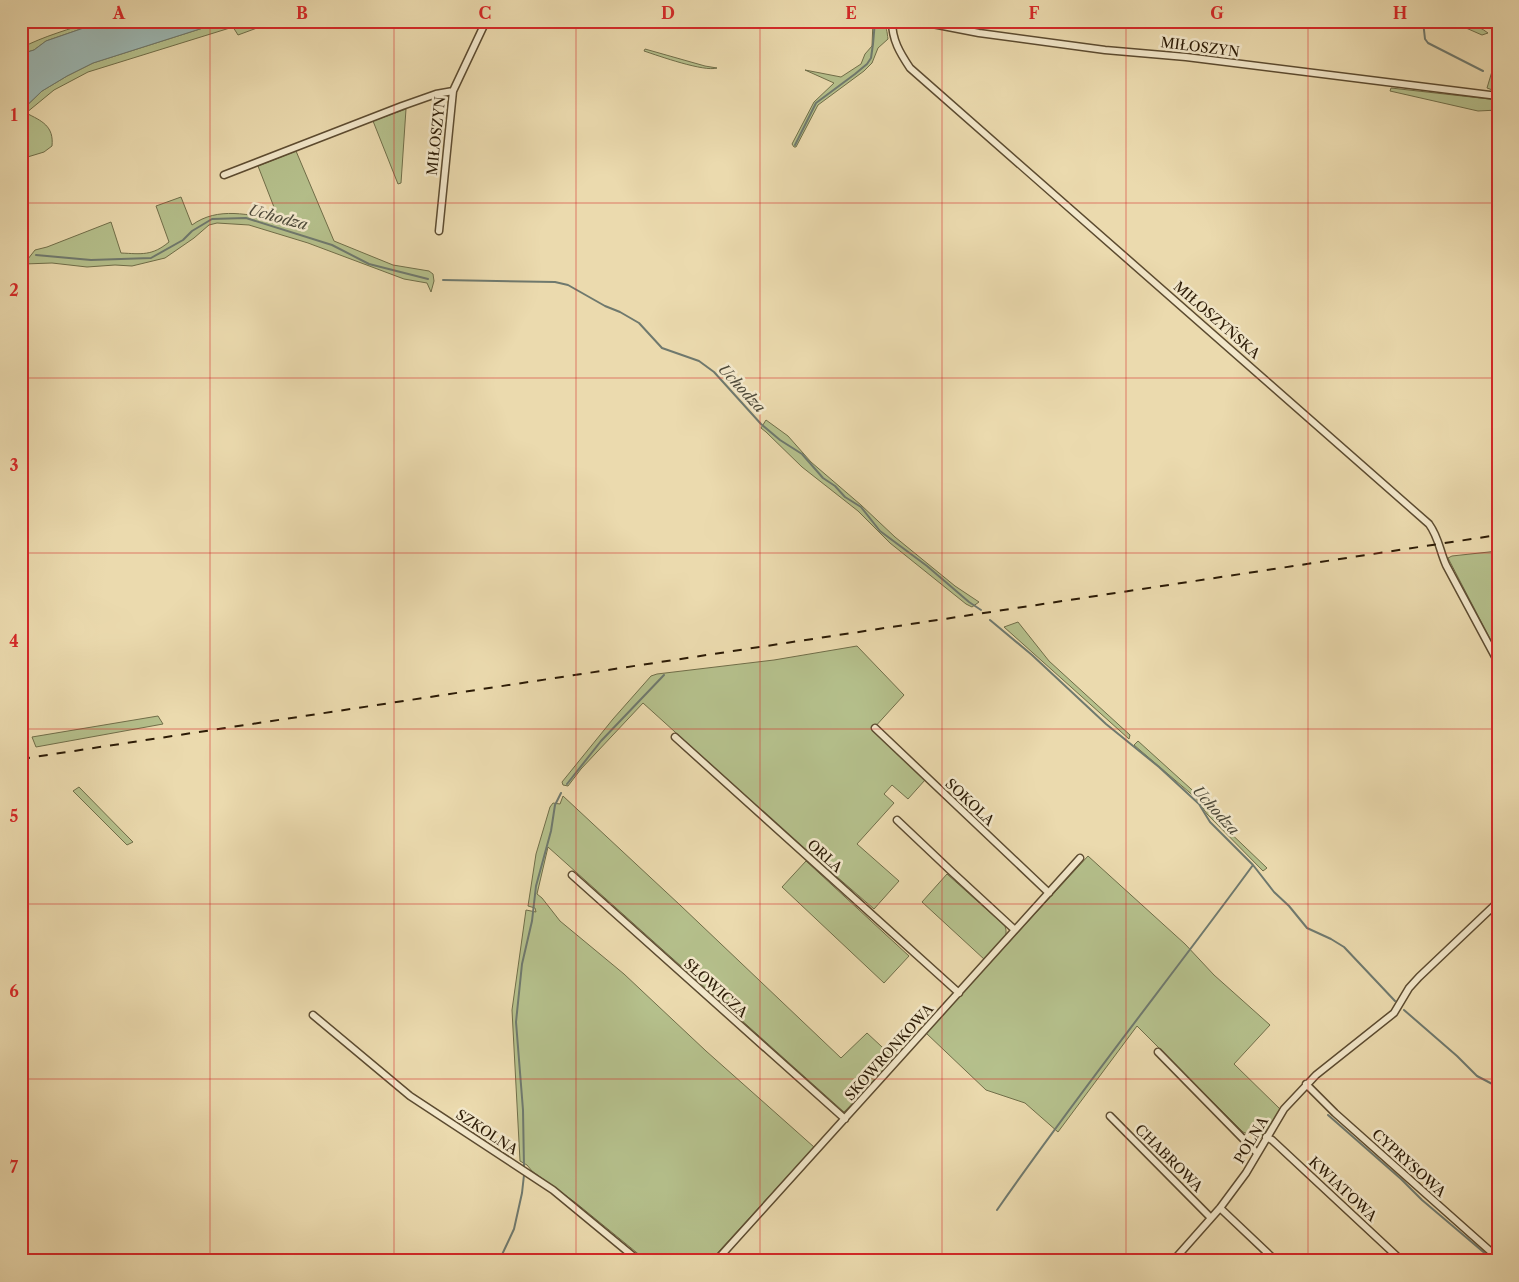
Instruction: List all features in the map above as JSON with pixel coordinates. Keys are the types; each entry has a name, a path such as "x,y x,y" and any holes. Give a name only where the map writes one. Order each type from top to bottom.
{"street":[{"name":"MIŁOSZYN","path":"439,231 453,91 486,21"},
{"name":"MIŁOSZYŃSKA","path":"892,21 895,42 910,68 1429,524 1437,536 1446,565 1498,662"},
{"name":"MIŁOSZYN","path":"917,21 980,33 1105,50 1186,57 1498,96"},
{"path":"224,175 419,100 453,91"},
{"name":"SOKOLA","path":"875,728 1049,893"},
{"name":"ORLA","path":"675,737 959,993"},
{"path":"897,820 1015,930"},
{"name":"SKOWRONKOWA","path":"716,1261 1080,858"},
{"name":"SŁOWICZA","path":"572,875 845,1119"},
{"name":"POLNA","path":"1173,1261 1220,1208 1246,1173 1284,1109 1306,1084 1358,1040 1394,1013 1419,977 1498,902"},
{"name":"SZKOLNA","path":"313,1015 410,1096 553,1190 639,1261"},
{"path":"1158,1052 1258,1153"},
{"name":"CYPRYSOWA","path":"1306,1084 1335,1113 1498,1258"},
{"name":"CHABROWA","path":"1110,1116 1211,1218"},
{"name":"KWIATOWA","path":"1266,1137 1402,1261"},
{"path":"1220,1208 1276,1261"}],"green space":[{"path":"94,21 104,21 46,41 34,50 21,54 21,48 57,33"},
{"path":"225,21 276,21 238,35 233,27 88,72 54,90 26,113 46,125 51,134 52,146 44,152 21,159 21,111 42,91 93,63"},
{"path":"873,21 882,21 886,27 888,39 878,48 872,63 864,71 818,105 796,147 794,147 792,144 814,102 834,83 805,70 841,77 861,64 865,54 872,46"},
{"path":"1450,21 1470,24 1488,33 1482,35"},
{"path":"645,49 717,68 702,68 681,63 644,51"},
{"path":"1496,58 1498,58 1498,92 1487,88"},
{"path":"1391,88 1498,100 1498,110 1478,111 1390,91"},
{"path":"406,109 401,183 398,184 373,121"},
{"path":"296,151 334,241 393,265 429,271 433,274 434,281 431,292 427,283 404,279 308,243 249,225 217,223 209,225 165,258 132,266 87,267 52,263 24,264 35,250 111,222 121,253 141,254 157,250 169,242 156,206 181,197 192,225 202,219 223,214 245,214 279,220 258,166"},
{"path":"766,420 788,436 811,462 895,537 955,586 979,602 972,607 966,604 890,543 858,511 802,467 761,428"},
{"path":"1498,551 1498,654 1448,558"},
{"path":"1018,622 1049,661 1130,735 1129,739 1004,627"},
{"path":"857,646 904,695 873,729 925,780 908,799 892,785 884,794 894,803 857,844 899,881 874,909 643,703 581,769 568,786 563,785 562,782 651,676 774,660"},
{"path":"158,716 163,724 36,747 32,737"},
{"path":"1138,741 1201,798 1221,824 1267,868 1263,871 1207,814 1196,798 1134,745"},
{"path":"79,787 133,842 127,845 73,791"},
{"path":"563,796 841,1058 867,1033 895,1059 844,1112 548,847 537,894 560,921 624,974 706,1051 814,1147 710,1261 647,1261 576,1203 520,1161 512,1010 526,910 536,912 535,908 528,906 536,854 550,807 553,803 560,804"},
{"path":"1088,856 1185,944 1214,975 1270,1025 1234,1064 1281,1110 1260,1139 1243,1132 1137,1026 1058,1132 1025,1103 986,1090 926,1033"},
{"path":"806,861 909,956 884,983 782,887"},
{"path":"947,874 1005,926 1006,936 985,960 922,902"}],"water":[{"path":"104,21 225,21 93,63 42,91 21,111 21,54 34,50 46,41"}],"waterway":[{"path":"795,145 816,103 855,74 871,58 875,21"},
{"path":"1423,21 1425,39 1428,43 1483,71"},
{"name":"Uchodza","path":"36,255 91,260 151,258 183,240 192,231 212,219 246,218 332,245 369,264 428,279"},
{"name":"Uchodza","path":"443,280 555,282 568,285 639,323 662,348 699,361 714,372 761,424 780,440 802,454 823,478 835,486 845,497 861,507 880,531 981,610"},
{"name":"Uchodza","path":"990,620 1199,804 1210,822 1253,865 1274,892 1289,906 1307,928 1344,947 1395,1001"},
{"path":"567,784 601,741 664,675"},
{"path":"524,1167 523,1110 516,1022 522,964 532,921 536,886 551,831 555,805 561,793"},
{"path":"997,1210 1253,865"},
{"name":"Uchodza","path":"1404,1010 1477,1076 1498,1087"},
{"path":"1328,1115 1422,1200 1494,1261"},
{"path":"499,1261 514,1229 524,1175"}],"railway":[{"path":"21,759 1498,535"}]}
